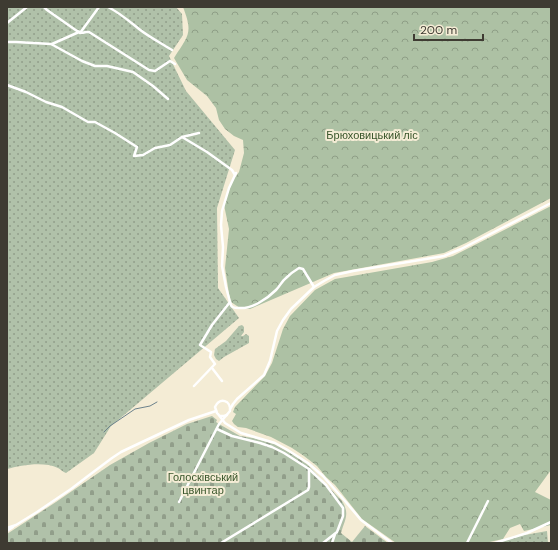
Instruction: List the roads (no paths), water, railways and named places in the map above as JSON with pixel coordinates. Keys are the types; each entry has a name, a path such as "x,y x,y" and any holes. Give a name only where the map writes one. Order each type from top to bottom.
{"street":[{"path":"7,23 27,7"},
{"path":"44,7 59,19 80,32"},
{"path":"80,32 99,7"},
{"path":"108,7 172,50"},
{"path":"51,44 80,32 89,32 149,70 155,71 170,61 175,64"},
{"path":"7,42 51,44 82,61 95,66 107,66 133,72 168,99"},
{"path":"7,85 46,102 62,107 88,122 95,122 115,133 137,147 134,156 143,155 155,148 170,145 182,136 199,133"},
{"path":"182,136 207,152 236,174 229,188 222,211 221,226 223,247 222,266 231,306 233,308 251,306 270,295 285,279 299,268 303,269 314,287"},
{"path":"179,502 217,429 233,404 264,375 270,361 277,332 283,320 291,309 314,287 335,275 444,256 461,249 551,203"},
{"path":"194,386 215,364 210,357 210,352 200,345 212,325 230,302"},
{"path":"212,368 222,381"},
{"path":"237,399 231,402 222,401 215,407 217,413 226,423 240,433 274,443 308,463 323,476 361,520 392,543"},
{"path":"225,401 229,404 230,409"},
{"path":"7,531 71,490 92,472 121,452 189,420 217,413 222,416 227,415"},
{"path":"217,429 235,437 272,447 284,453 309,469 326,485 343,508 344,516 332,543"},
{"path":"220,543 308,490 309,469"},
{"path":"467,543 488,500"},
{"path":"495,543 527,533 551,522"},
{"path":"7,528 16,525"},
{"path":"323,543 335,534"}],"waterway":[{"path":"104,432 110,426 135,409 150,406 157,402"}],"park label":[{"name":"Брюховицький ліс","path":"372,135"},
{"name":"Голосківський цвинтар","path":"203,483"}]}
